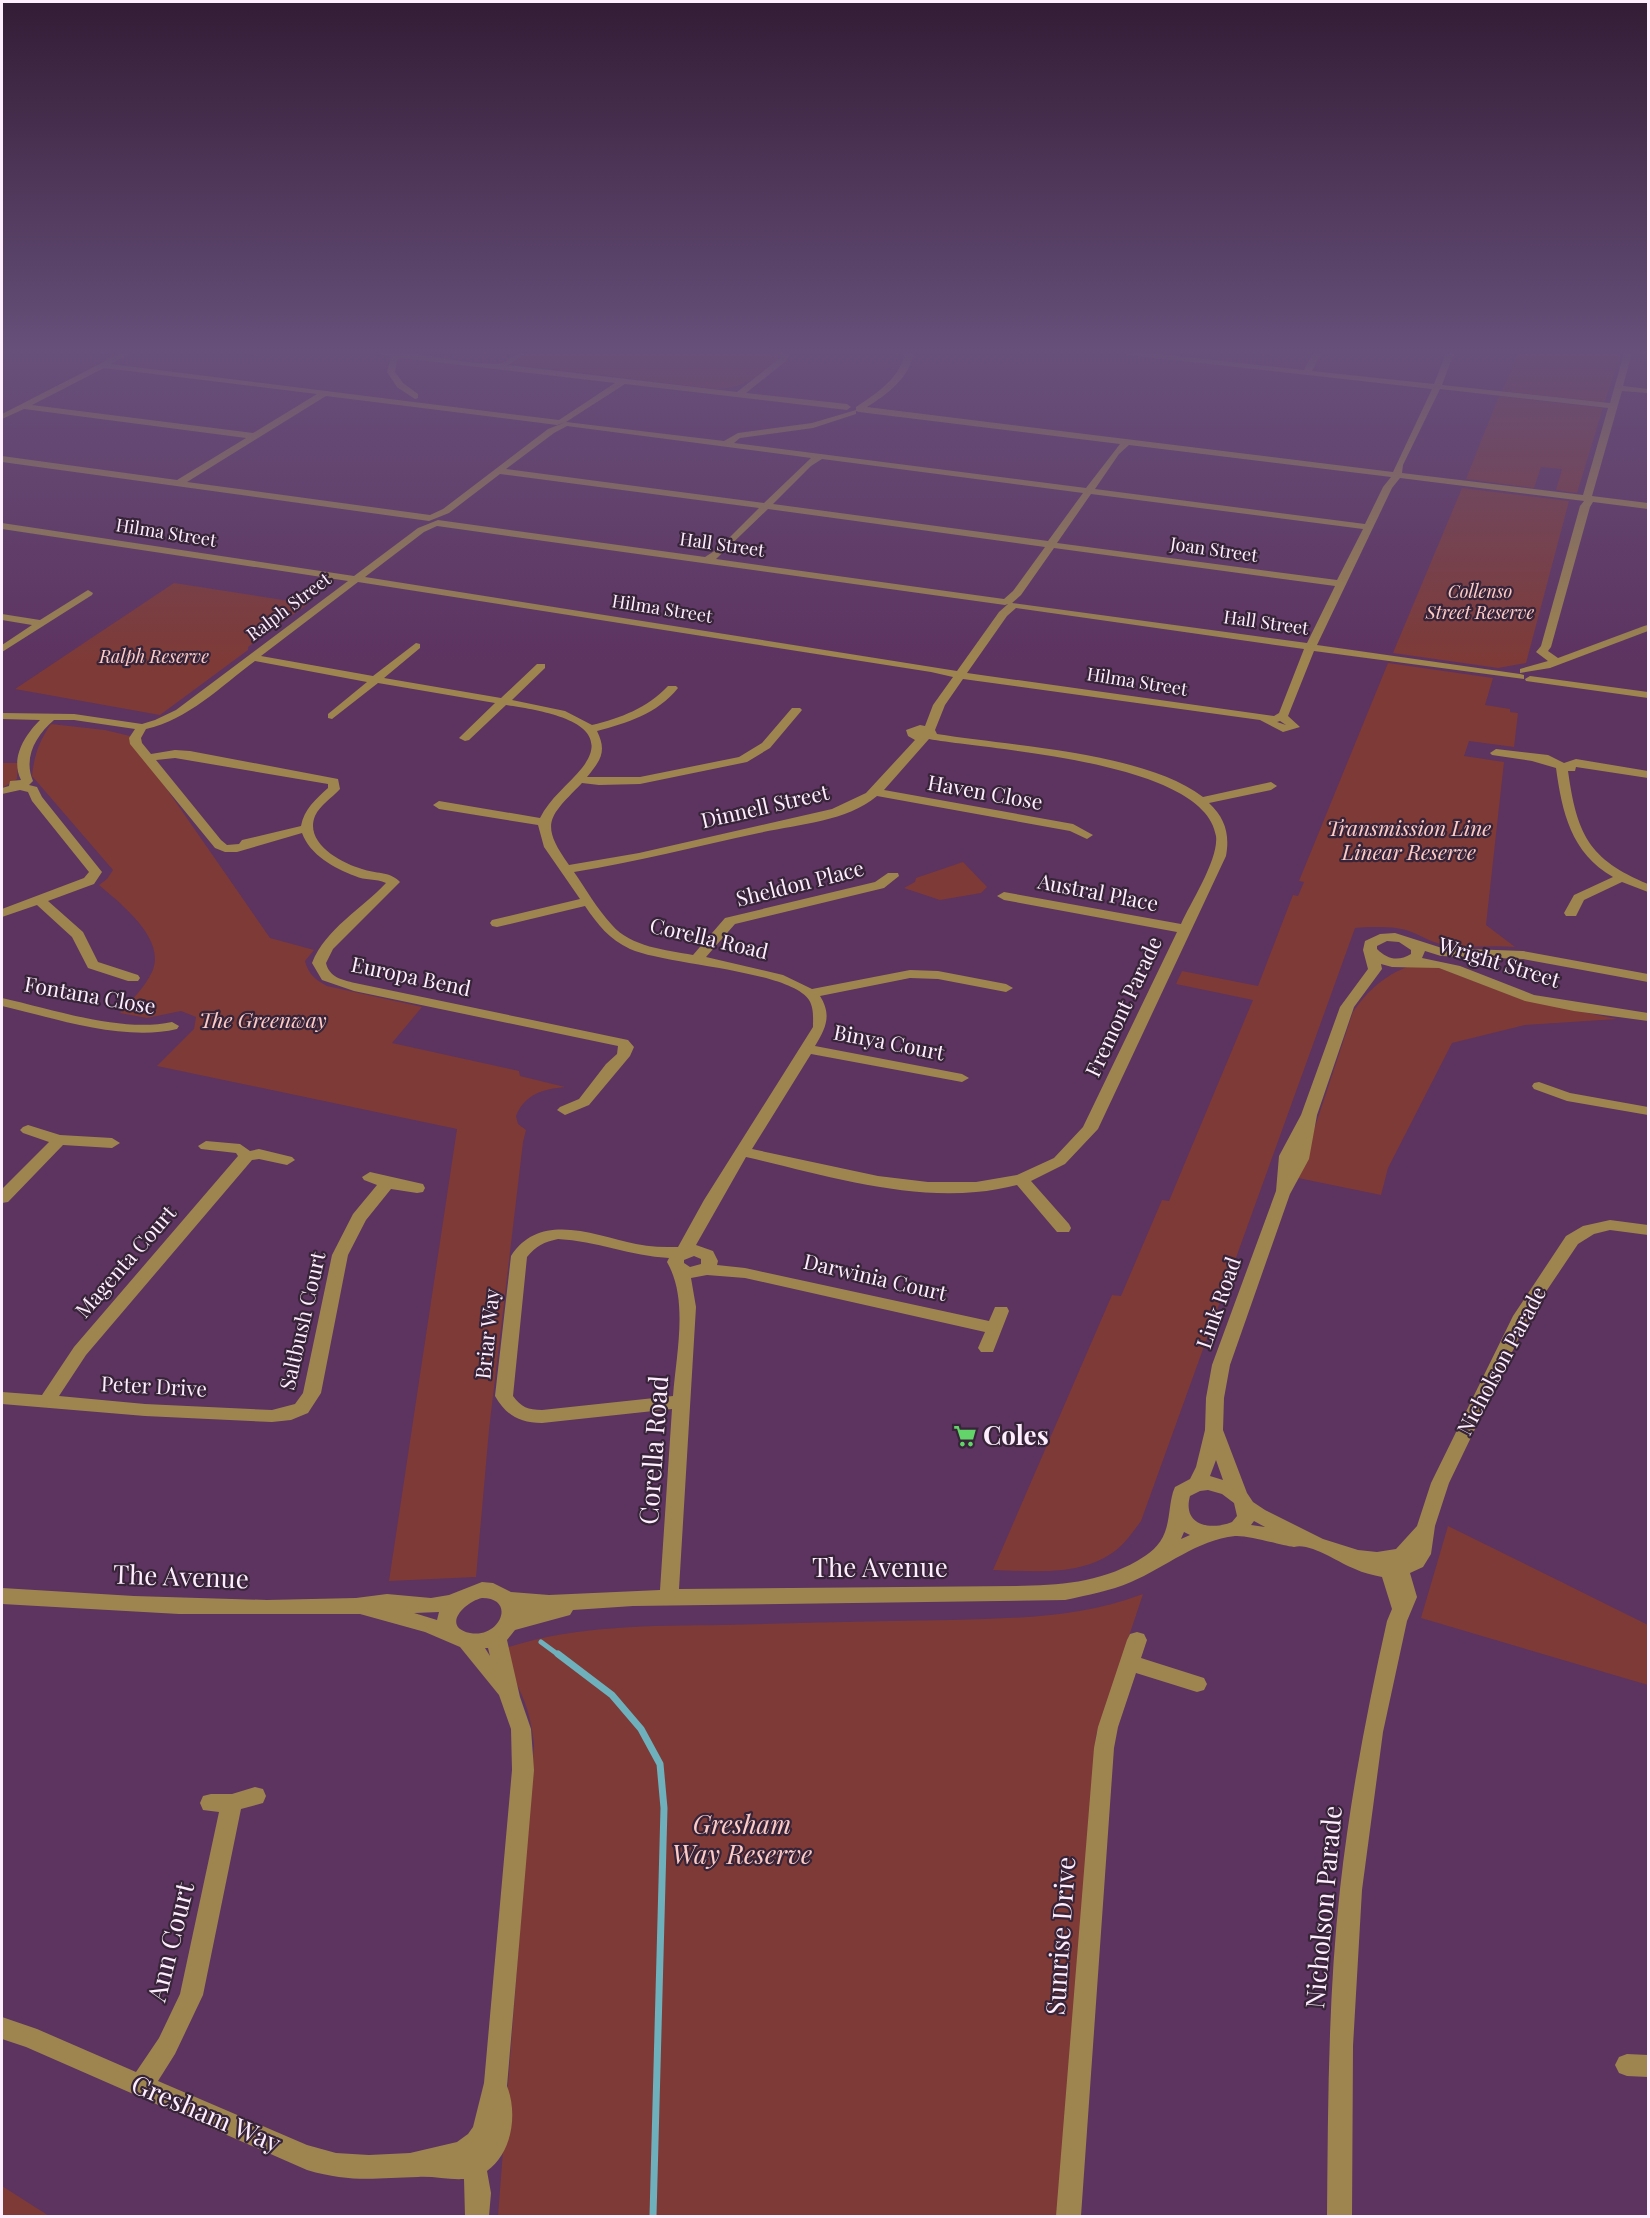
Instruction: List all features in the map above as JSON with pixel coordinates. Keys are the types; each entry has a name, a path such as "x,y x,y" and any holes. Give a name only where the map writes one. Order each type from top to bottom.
{"street":[{"path":"177,484 221,457"},
{"name":"Ralph Street","path":"141,732 161,729 180,712 519,457"},
{"path":"797,457 1368,527"},
{"name":"Dinnell Street","path":"568,872 825,814 859,802 876,792 926,731 962,673 1113,457"},
{"path":"1219,457 1648,506"},
{"path":"1311,646 1403,457"},
{"path":"1559,661 1542,653 1546,647 1599,457"},
{"name":"Hall Street","path":"2,459 1489,672 1530,674 1562,683 1648,695"},
{"path":"711,561 813,459"},
{"name":"Joan Street","path":"501,470 1341,584"},
{"name":"Hilma Street","path":"2,526 931,669 1273,719 1311,646"},
{"path":"2,649 88,593"},
{"path":"2,617 40,623"},
{"path":"1530,674 1648,628"},
{"path":"332,716 416,646"},
{"path":"250,659 556,711 578,720 590,729 596,740 597,750 594,761 550,810 543,822 440,805"},
{"path":"465,738 541,666"},
{"path":"590,729 641,712 672,688"},
{"path":"578,779 604,784 626,783 742,760 758,754 766,747 796,710"},
{"path":"2,716 141,732 136,744 212,836 215,843 223,848 237,848 276,836 308,832 310,812 326,787 310,777 195,756 148,757"},
{"path":"19,783 25,755 47,721"},
{"name":"Fremont Parade","path":"744,1152 919,1187 961,1190 1021,1180 1047,1169 1070,1154 1090,1130 1220,856 1222,843 1219,825 1200,801 1176,786 1127,767 957,739 926,731"},
{"path":"1494,752 1567,766 1648,774"},
{"path":"1567,766 1565,799 1578,839 1589,853 1622,877 1648,888"},
{"path":"2,790 19,783"},
{"path":"2,913 89,881 96,872 36,798 19,783"},
{"path":"1200,801 1271,786"},
{"name":"Haven Close","path":"876,792 1073,828 1087,835"},
{"name":"Corella Road","path":"543,822 544,836 568,872 607,928 624,940 648,950 784,979 811,993"},
{"name":"Europa Bend","path":"308,832 312,843 323,855 338,865 379,882 381,889 378,897 324,951 319,963 324,976 342,984 591,1037 607,1044 614,1051 611,1067 584,1102 565,1110"},
{"name":"Sheldon Place","path":"696,960 730,921 879,885 894,876"},
{"path":"1571,913 1579,898 1622,877"},
{"name":"Austral Place","path":"1004,896 1185,929"},
{"path":"38,899 78,935 93,965 134,978"},
{"path":"497,922 588,901"},
{"name":"Wright Street","path":"1648,978 1523,955 1442,952 1394,937 1377,938 1370,944 1370,951 1384,961 1427,961 1452,966 1492,985 1533,999 1648,1017"},
{"path":"1407,941 1415,946 1418,952 1416,958 1407,962"},
{"name":"Link Road","path":"1197,1484 1205,1467 1214,1430 1215,1398 1221,1365 1282,1194 1301,1159 1309,1115 1347,1007 1375,966 1370,951"},
{"name":"Link Road","path":"1366,982 1407,962"},
{"path":"681,1260 703,1217 820,1027 821,1016 818,1004 811,993 910,974 938,975 1006,988"},
{"name":"Fontana Close","path":"2,1002 128,1028 150,1031 165,1030 172,1026"},
{"name":"Binya Court","path":"808,1049 963,1078"},
{"path":"1539,1086 1567,1096 1648,1111"},
{"path":"28,1130 59,1140 112,1143"},
{"path":"2,1198 59,1140"},
{"path":"206,1146 240,1149 247,1156 259,1154 287,1160"},
{"name":"Magenta Court","path":"46,1403 80,1351 247,1156"},
{"path":"370,1177 387,1183 417,1188"},
{"path":"1021,1180 1063,1228"},
{"name":"Saltbush Court","path":"303,1410 310,1403 340,1255 359,1218 387,1183"},
{"name":"Corella Road","path":"688,1307 705,1263 703,1217"},
{"name":"Nicholson Parade","path":"1340,2217 1341,2046 1351,1890 1373,1732 1401,1608 1392,1582 1394,1567 1416,1562 1421,1554 1426,1526 1440,1483 1464,1430 1521,1316 1572,1240 1589,1230 1610,1225 1648,1230"},
{"name":"Briar Way","path":"681,1260 559,1234 538,1238 524,1247 519,1256 504,1396 512,1409 528,1417 683,1401"},
{"name":"Darwinia Court","path":"681,1260 694,1250 705,1263 995,1328"},
{"name":"Corella Road","path":"669,1597 688,1307 681,1260"},
{"path":"987,1348 1001,1311"},
{"name":"Peter Drive","path":"2,1398 145,1410 272,1416 303,1410"},
{"name":"Link Road","path":"1214,1430 1242,1501"},
{"path":"1242,1501 1246,1515 1243,1523 1236,1529 1220,1534 1210,1534 1191,1527 1179,1514 1177,1507 1182,1492 1197,1484 1220,1485 1242,1501 1267,1521 1361,1564 1394,1567"},
{"name":"The Avenue","path":"1159,1557 1174,1535 1179,1514"},
{"path":"1236,1529 1321,1546"},
{"name":"The Avenue","path":"507,1599 541,1603 596,1603 669,1597 1065,1592 1098,1586 1126,1576 1159,1557 1210,1534"},
{"path":"477,2217 479,2185 470,2158 484,2160 492,2151 500,2131 501,2114 496,2083 523,1770 521,1729 510,1696 502,1630 512,1607 507,1599 492,1591 472,1591 455,1600 448,1608 447,1626 510,1696"},
{"name":"The Avenue","path":"2,1596 139,1604 262,1607 359,1606 388,1602 426,1606 455,1600"},
{"name":"The Avenue","path":"502,1630 528,1617 596,1603"},
{"name":"The Avenue","path":"359,1606 403,1617 459,1638"},
{"path":"459,1638 486,1641 502,1630"},
{"name":"Sunrise Drive","path":"1068,2217 1104,1748 1108,1727 1137,1640"},
{"path":"1130,1663 1197,1684"},
{"name":"Ann Court","path":"141,2086 167,2046 191,1995 221,1803 255,1796"},
{"name":"Gresham Way","path":"2,2028 29,2037 311,2158 350,2166 417,2164 447,2169 470,2158"}],"green space":[{"path":"1475,457 1588,457 1577,493 1556,490 1562,469 1541,467 1534,488 1466,479"},
{"name":"Collenso Street Reserve","path":"1462,488 1569,501 1526,663 1498,668 1393,653"},
{"name":"Ralph Reserve","path":"174,583 308,604 160,715 15,689"},
{"name":"Transmission Line Linear Reserve","path":"1388,663 1493,678 1485,705 1510,709 1510,712 1518,713 1514,747 1469,741 1464,756 1504,762 1486,925 1515,947 1450,946 1406,930 1380,927 1355,928 1141,1521 1119,1548 1096,1562 1052,1571 993,1570 1112,1295 1121,1296 1162,1200 1169,1201 1253,1000 1176,984 1182,971 1258,986 1293,895 1298,896 1304,882 1299,881"},
{"name":"The Greenway","path":"51,724 105,730 130,736 270,938 314,950 305,961 308,970 316,979 327,986 422,1007 392,1043 519,1071 520,1076 565,1087 549,1089 536,1094 524,1102 516,1116 518,1124 526,1130 489,1430 476,1577 389,1581 457,1129 157,1066 194,1029 196,1017 181,1011 147,1018 120,1013 152,972 155,960 153,947 139,923 99,885 113,870 32,776 38,749"},
{"path":"2,763 18,763 17,779 2,788"},
{"path":"963,862 987,887 981,893 940,900 904,888 915,882 916,878"},
{"path":"1409,966 1434,966 1521,999 1617,1019 1525,1025 1452,1043 1388,1168 1381,1195 1298,1178 1353,1012 1377,984"},
{"path":"1448,1526 1648,1625 1648,1685 1421,1618"},
{"name":"Gresham Way Reserve","path":"1143,1594 1096,1735 1057,2216 498,2216 534,1745 527,1709 503,1649 557,1635 612,1628 976,1619 1048,1615 1095,1608"},
{"path":"2,2186 49,2216 2,2216"}],"waterway":[{"path":"541,1642 560,1656"},
{"path":"558,1654 612,1695 641,1729 660,1764 664,1808 653,2216"}],"place":[{"name":"Coles","path":"965,1436"}]}
